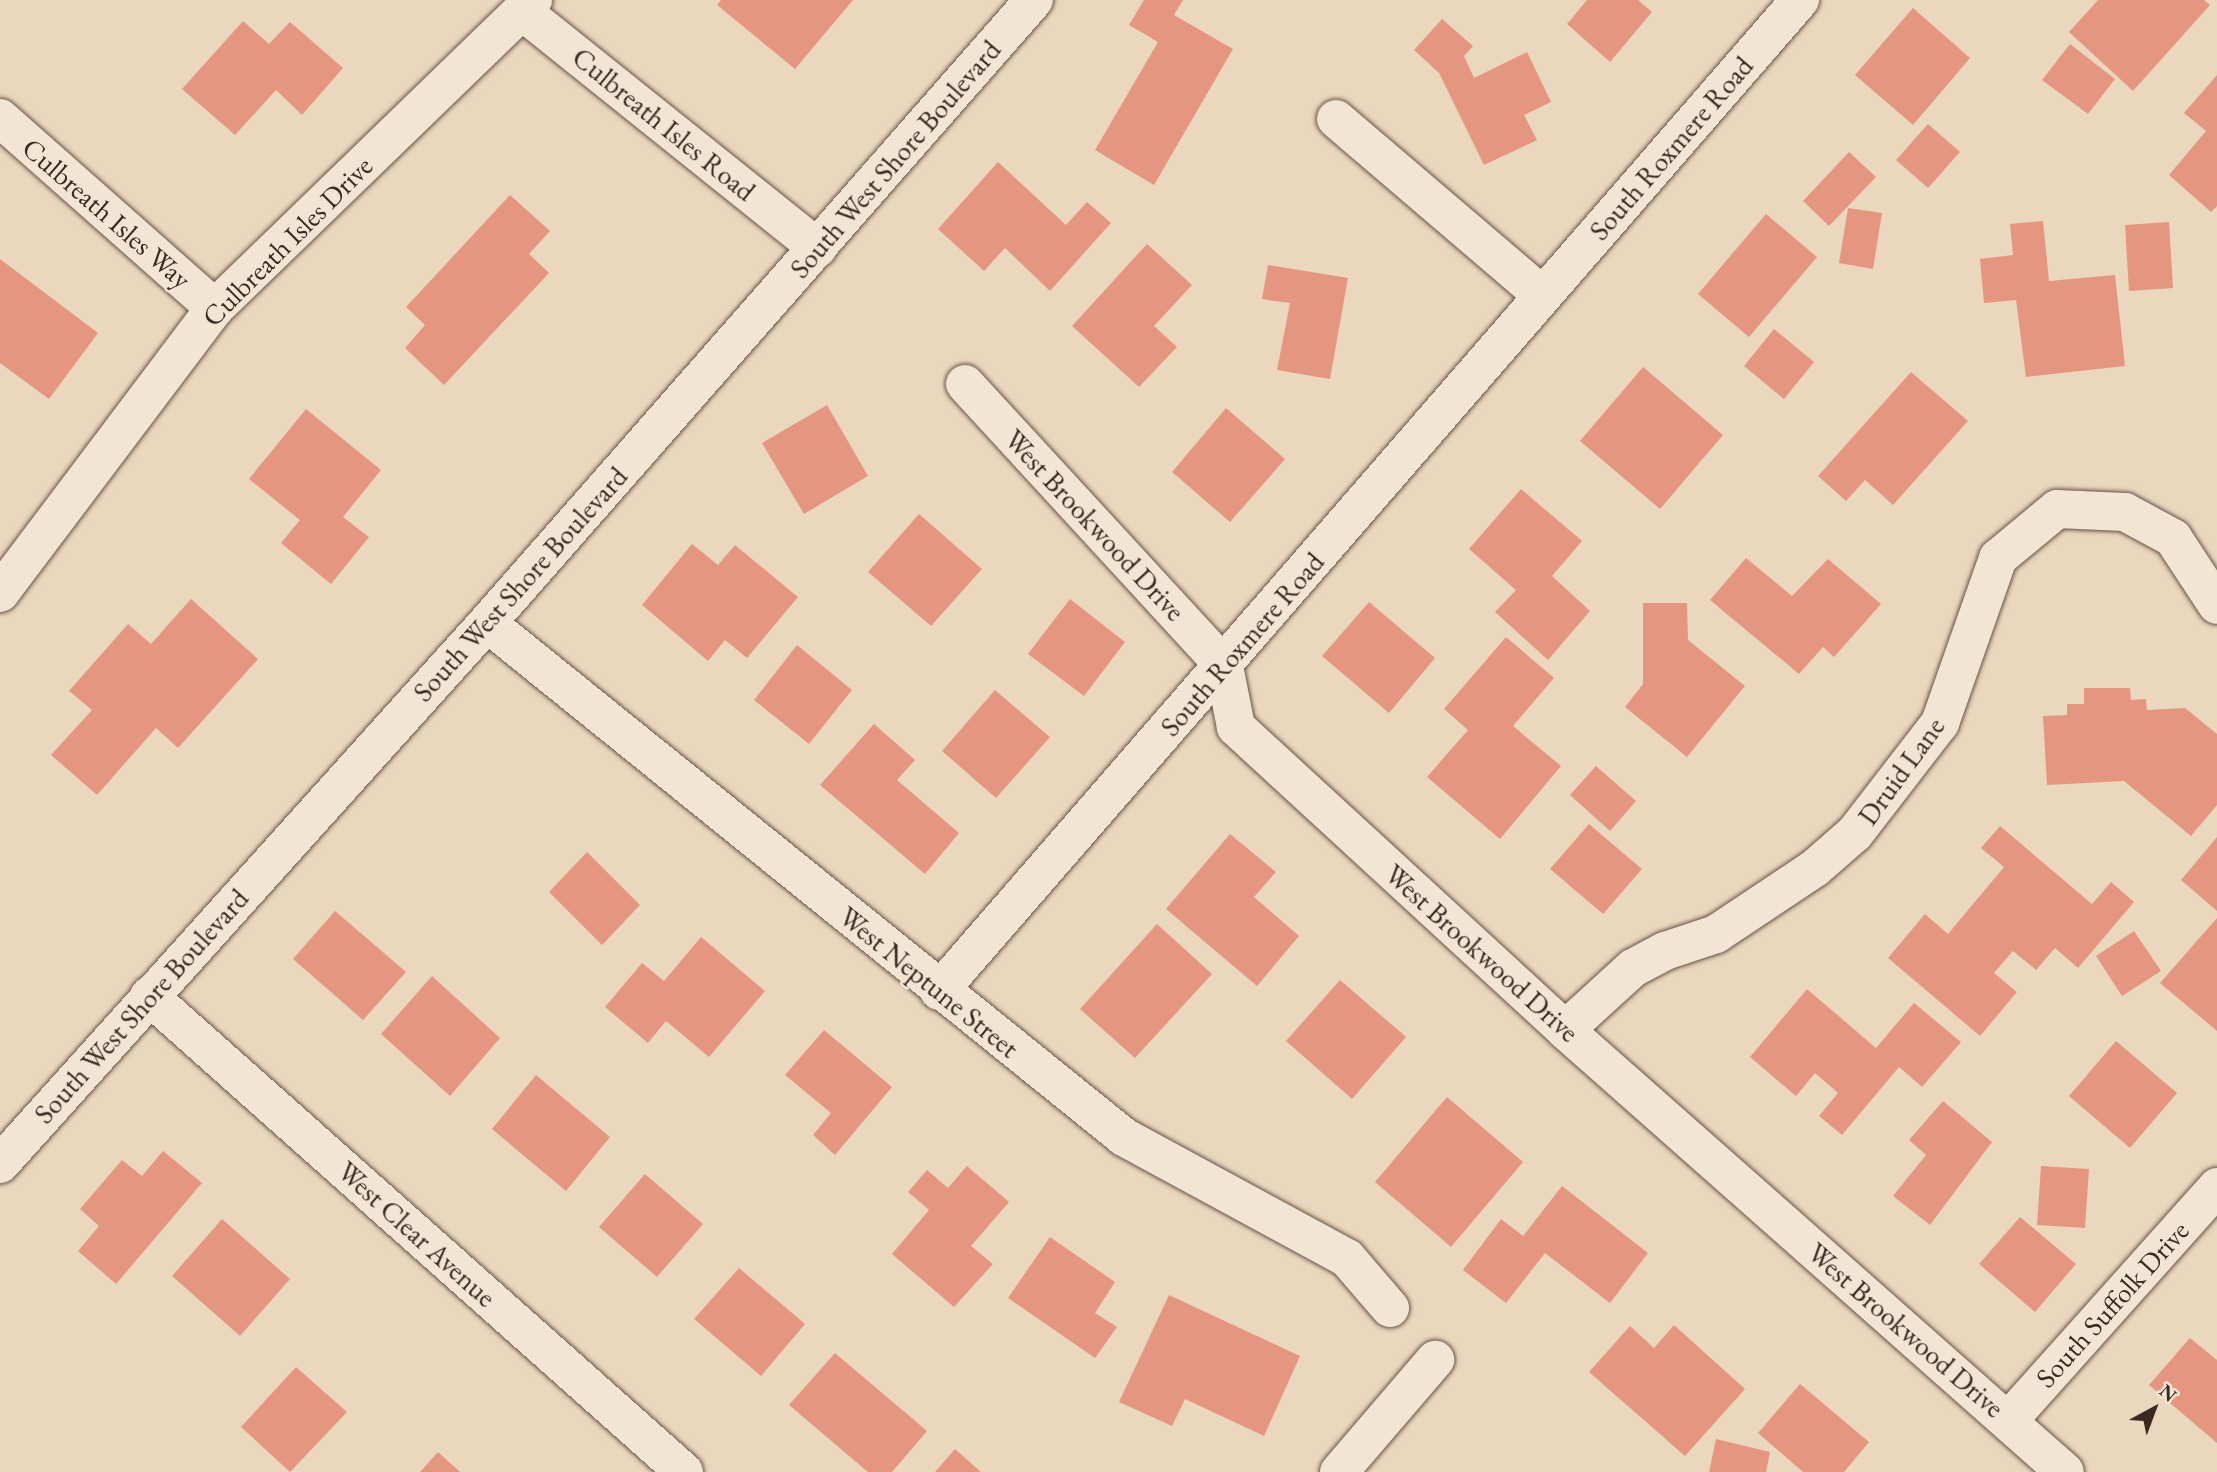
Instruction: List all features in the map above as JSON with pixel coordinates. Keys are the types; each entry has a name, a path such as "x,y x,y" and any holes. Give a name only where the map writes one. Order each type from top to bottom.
{"street":[{"name":"South West Shore Boulevard","path":"0,1164 487,623 1034,0"},
{"name":"South Roxmere Road","path":"939,991 1800,0"},
{"name":"Culbreath Isles Road","path":"528,6 818,248"},
{"name":"Culbreath Isles Drive","path":"0,593 215,308 528,6"},
{"name":"Culbreath Isles Way","path":"0,118 215,308"},
{"path":"1336,119 1543,296"},
{"name":"West Brookwood Drive","path":"965,384 1224,666 1236,727 1565,1030 2065,1472"},
{"name":"Druid Lane","path":"1565,1030 1633,968 1665,950 1716,934 1815,868 1855,833 1940,723 1998,558 2057,509 2125,512 2173,537 2217,605"},
{"name":"West Neptune Street","path":"487,623 939,991 1124,1137 1347,1258 1390,1308"},
{"name":"West Clear Avenue","path":"149,996 684,1472"},
{"name":"South Suffolk Drive","path":"2008,1421 2217,1187"},
{"path":"1339,1472 1435,1360"}],"building":[{"path":"721,0 853,0 795,69 717,5"},
{"path":"1144,0 1183,0 1174,15 1233,49 1154,185 1095,150 1158,42 1129,25"},
{"path":"1587,0 1638,0 1652,12 1610,62 1567,24"},
{"path":"2098,0 2204,0 2210,5 2133,91 2069,32"},
{"path":"1913,8 1970,58 1913,125 1855,75"},
{"path":"1442,19 1473,46 1464,56 1474,78 1527,52 1551,102 1524,115 1537,140 1484,165 1439,73 1414,50"},
{"path":"243,21 269,44 290,22 343,68 302,115 276,90 235,135 182,89"},
{"path":"2070,44 2115,79 2088,114 2042,80"},
{"path":"2217,75 2217,206 2211,212 2169,175 2206,131 2184,113"},
{"path":"1928,124 1960,152 1928,188 1896,160"},
{"path":"1849,152 1876,177 1829,226 1803,201"},
{"path":"998,162 1066,225 1087,202 1111,223 1050,291 1005,248 984,271 938,229"},
{"path":"510,195 550,231 529,254 549,273 444,385 405,348 425,325 406,307"},
{"path":"1848,208 1882,213 1873,269 1839,263"},
{"path":"1766,214 1817,257 1749,337 1698,294"},
{"path":"2043,221 2049,281 2115,275 2125,366 2026,377 2016,300 1984,303 1980,259 2013,255 2010,224"},
{"path":"2169,222 2173,288 2129,291 2125,225"},
{"path":"1147,244 1192,285 1154,326 1177,347 1139,387 1072,326"},
{"path":"0,259 98,333 49,399 0,363"},
{"path":"1268,265 1348,278 1330,379 1277,370 1290,303 1262,299"},
{"path":"1774,329 1814,362 1784,399 1744,366"},
{"path":"1643,367 1723,435 1660,509 1580,441"},
{"path":"1911,372 1968,421 1893,505 1865,480 1846,501 1818,476"},
{"path":"827,405 868,476 804,514 762,443"},
{"path":"1226,408 1285,459 1230,522 1172,472"},
{"path":"306,409 381,470 343,517 369,537 331,584 281,543 300,520 249,479"},
{"path":"1521,489 1582,541 1552,576 1590,611 1548,660 1495,612 1516,590 1469,549"},
{"path":"919,514 982,569 931,626 868,572"},
{"path":"692,544 718,565 735,545 798,597 747,658 725,640 708,661 642,605"},
{"path":"1746,558 1792,596 1828,559 1881,604 1834,657 1823,647 1799,674 1710,600"},
{"path":"191,599 258,659 178,748 156,728 97,795 51,755 92,710 69,691 128,624 151,644"},
{"path":"1070,599 1125,642 1084,696 1028,654"},
{"path":"1369,602 1435,658 1389,713 1322,656"},
{"path":"1643,603 1687,603 1688,640 1745,686 1687,757 1625,707 1643,684"},
{"path":"1506,637 1554,678 1513,726 1561,766 1500,839 1427,777 1468,730 1444,709"},
{"path":"797,645 852,690 809,744 754,700"},
{"path":"2084,688 2130,688 2131,700 2146,699 2147,710 2185,708 2217,734 2217,805 2191,836 2124,781 2047,785 2043,716 2067,715 2067,704 2084,704"},
{"path":"995,690 1050,737 996,798 942,751"},
{"path":"874,724 915,760 897,780 959,833 925,874 820,785"},
{"path":"1596,766 1636,801 1610,831 1570,795"},
{"path":"1589,824 1642,869 1603,914 1550,869"},
{"path":"2000,826 2092,904 2111,882 2134,902 2078,968 2055,948 2036,970 2013,951 1994,973 2017,992 1980,1036 1888,958 1925,914 1948,934 2004,867 1981,848"},
{"path":"1230,834 1276,872 1254,897 1299,936 1257,986 1166,909"},
{"path":"2217,837 2217,911 2181,880"},
{"path":"587,852 640,905 602,945 549,892"},
{"path":"335,911 406,972 363,1020 293,959"},
{"path":"2217,918 2217,1031 2160,983"},
{"path":"1157,924 1212,974 1135,1058 1080,1009"},
{"path":"2134,931 2161,971 2122,996 2096,956"},
{"path":"701,937 765,991 709,1057 666,1021 648,1043 605,1007 642,963 664,981"},
{"path":"432,976 500,1038 450,1096 381,1034"},
{"path":"1340,980 1406,1037 1352,1099 1286,1041"},
{"path":"1807,989 1876,1048 1914,1003 1961,1042 1922,1087 1899,1067 1842,1135 1819,1116 1838,1093 1815,1073 1796,1096 1750,1057"},
{"path":"824,1030 892,1087 835,1155 813,1135 831,1113 785,1075"},
{"path":"2116,1041 2177,1093 2130,1148 2069,1096"},
{"path":"536,1075 610,1137 566,1191 492,1129"},
{"path":"1447,1097 1523,1162 1451,1247 1375,1182"},
{"path":"1943,1101 1992,1142 1930,1225 1893,1196 1926,1155 1909,1140"},
{"path":"163,1151 202,1183 116,1284 78,1251 99,1226 80,1209 122,1160 142,1176"},
{"path":"967,1166 1009,1202 971,1246 993,1264 954,1307 892,1254 929,1210 908,1192 927,1170 948,1188"},
{"path":"2041,1166 2089,1169 2085,1228 2037,1225"},
{"path":"645,1174 703,1224 657,1277 599,1227"},
{"path":"1562,1186 1648,1253 1610,1303 1545,1253 1506,1303 1463,1270 1501,1219 1523,1236"},
{"path":"2020,1217 2076,1264 2035,1312 1979,1264"},
{"path":"222,1219 290,1279 240,1336 172,1276"},
{"path":"1050,1237 1115,1282 1095,1313 1117,1327 1095,1358 1008,1298"},
{"path":"739,1268 805,1324 761,1376 694,1319"},
{"path":"1169,1295 1300,1356 1264,1436 1185,1399 1172,1426 1119,1402"},
{"path":"1674,1325 1745,1389 1685,1456 1589,1372 1630,1326 1654,1348"},
{"path":"2190,1338 2217,1360 2217,1443 2149,1385"},
{"path":"835,1353 927,1431 892,1472 868,1472 789,1405"},
{"path":"296,1367 347,1412 290,1472 241,1427"},
{"path":"1800,1384 1869,1442 1844,1472 1803,1472 1758,1433"},
{"path":"1716,1439 1770,1452 1766,1472 1709,1472"},
{"path":"955,1449 981,1472 935,1472"},
{"path":"438,1452 460,1472 420,1472"}]}
